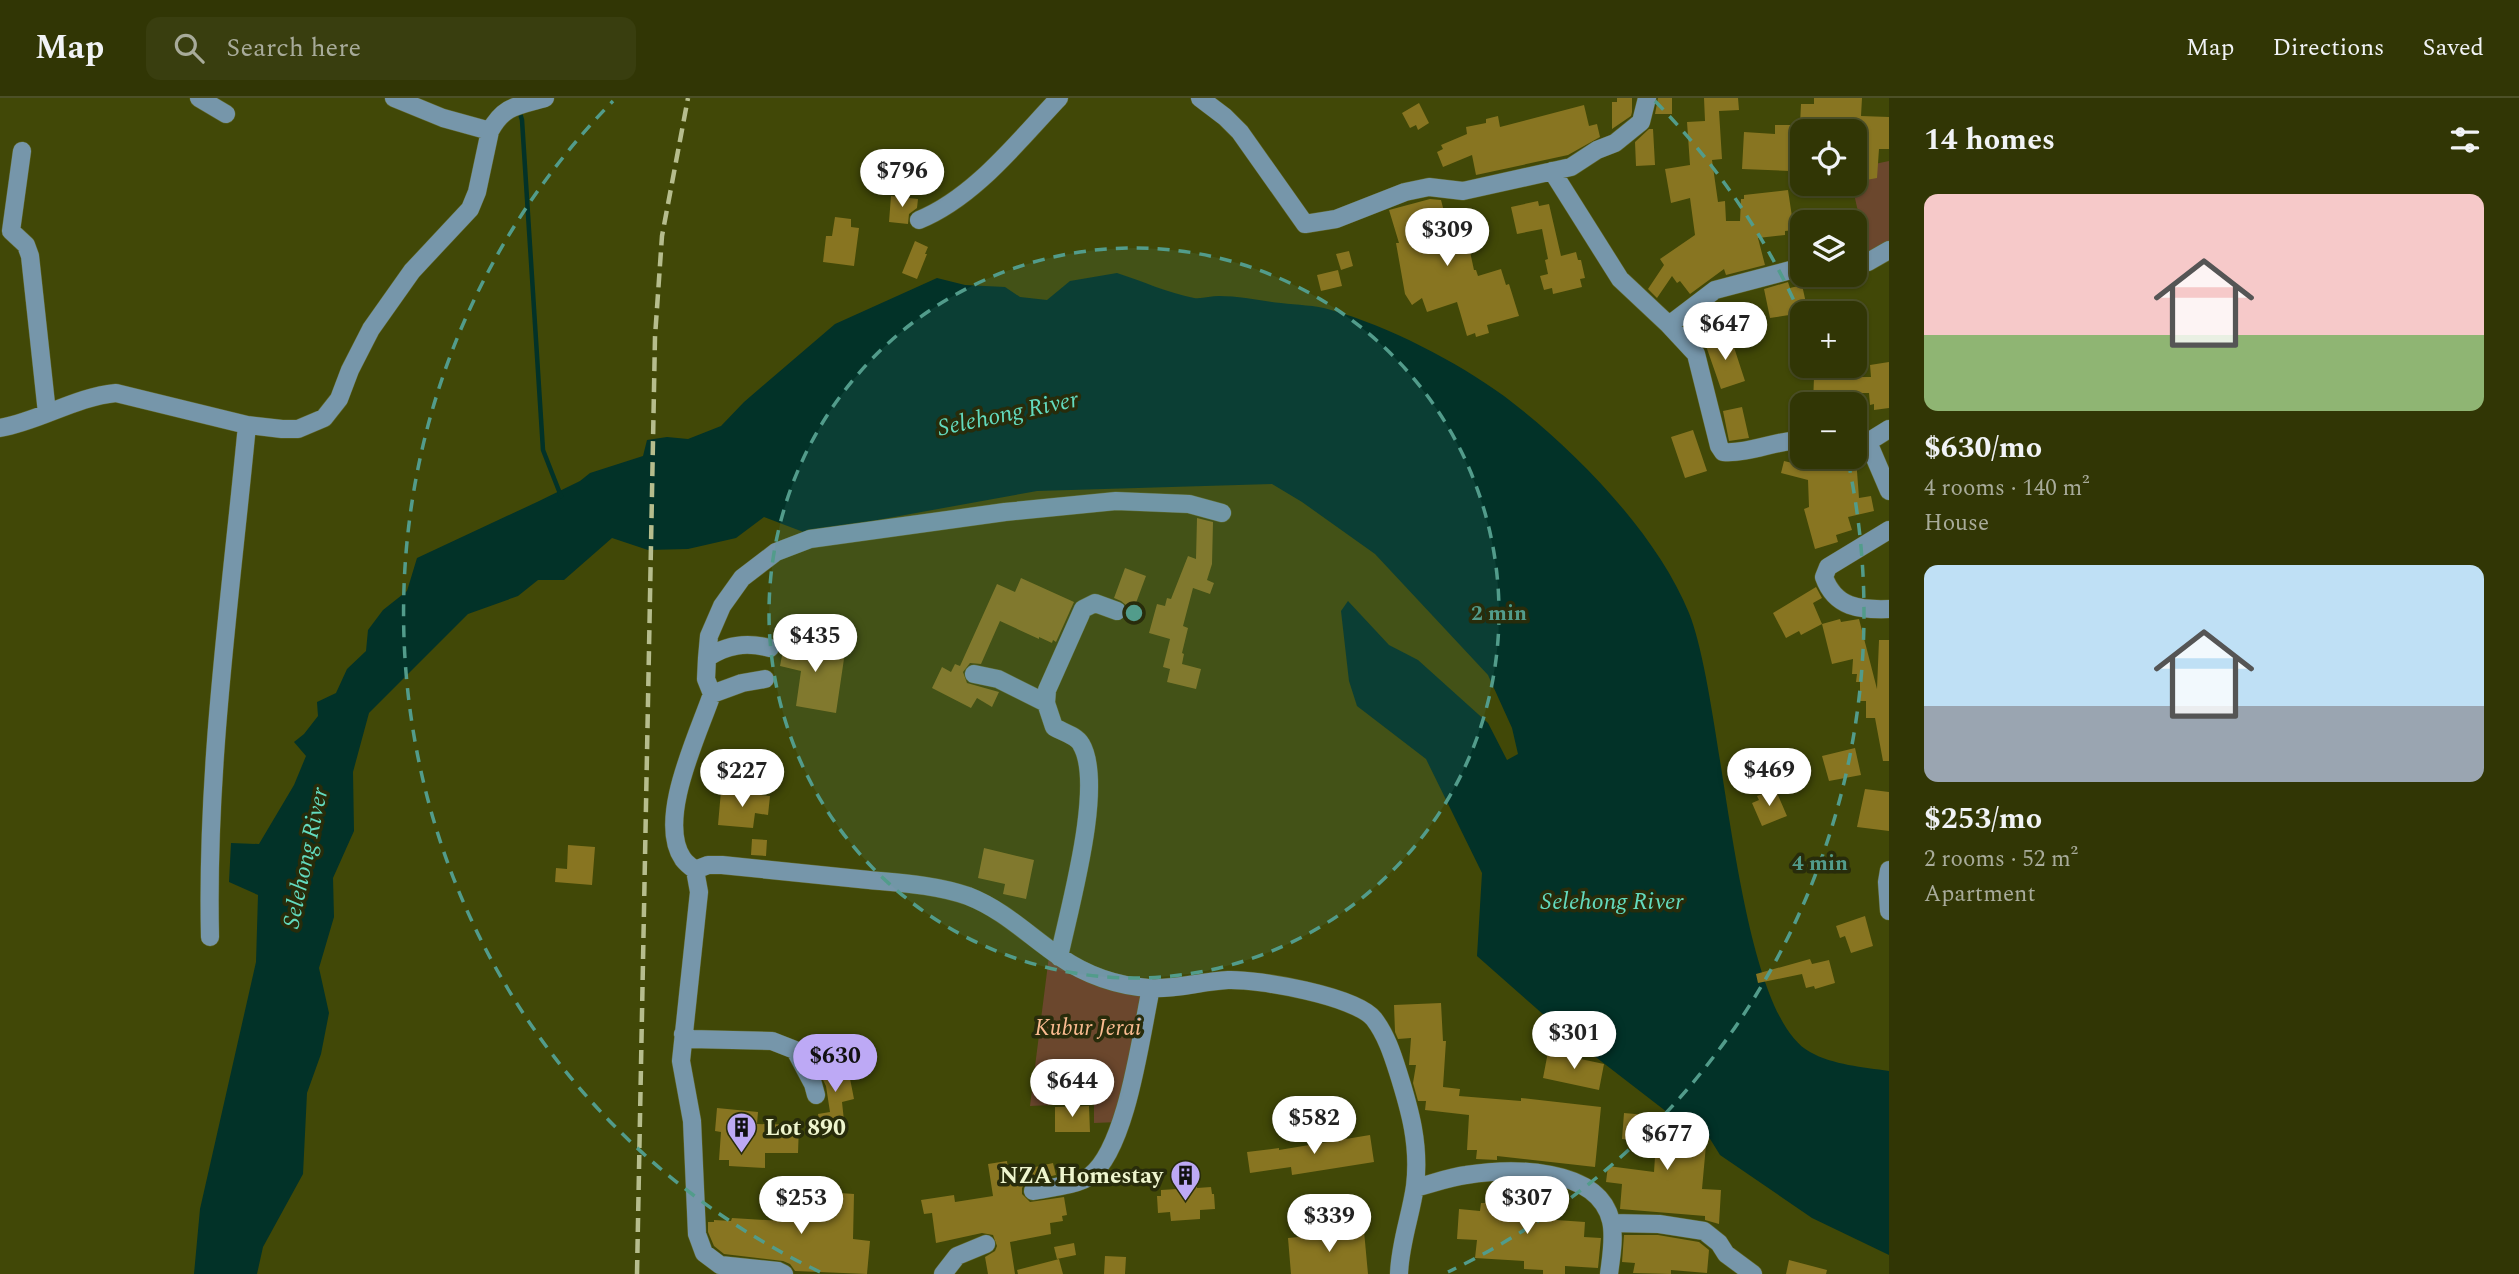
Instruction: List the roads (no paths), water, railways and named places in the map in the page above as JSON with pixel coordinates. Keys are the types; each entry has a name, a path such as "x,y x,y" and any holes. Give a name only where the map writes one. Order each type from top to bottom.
{"street":[{"path":"200,98 226,114"},
{"path":"394,98 443,118 490,131"},
{"path":"0,428 95,395 116,393 247,425 298,429 324,418 334,407 371,329 412,271 470,209 477,192 490,131 511,105 545,98"},
{"path":"919,220 937,212 991,168 1059,98"},
{"path":"1200,98 1240,132 1305,224 1336,219 1405,192 1429,187 1463,191 1571,167 1597,149 1615,143 1642,122 1647,98"},
{"path":"22,151 11,231 26,245 30,256 47,413"},
{"path":"1552,171 1620,279 1696,354 1719,446 1723,452 1733,453 1790,440"},
{"path":"1867,262 1889,250"},
{"path":"1669,325 1715,290 1790,270"},
{"path":"210,937 209,879 215,759 247,425"},
{"path":"1867,440 1889,429"},
{"path":"1867,451 1889,491"},
{"path":"784,1274 720,1265 708,1257 697,1234 692,1121 681,1061 699,892 695,870 683,860 677,847 674,806 712,694 706,679 707,658 709,636 718,616 742,578 776,552 810,539 1005,512 1116,501 1189,504 1222,513"},
{"path":"1889,530 1828,567 1824,577 1836,599 1851,607 1889,609"},
{"path":"1059,957 1090,796 1083,748 1079,740 1054,727 1046,704 1047,690 1083,609 1095,603 1117,611"},
{"path":"707,658 717,651 737,644 770,648"},
{"path":"974,674 998,678 1046,704"},
{"path":"712,694 765,678"},
{"path":"695,870 722,865 943,889 989,905 1059,957 1083,971 1111,981 1151,988 1211,981 1248,981 1322,995 1360,1007 1372,1016 1388,1043 1411,1113 1417,1159 1415,1188 1404,1232 1399,1274"},
{"path":"1889,870 1889,911"},
{"path":"1033,1191 1086,1179 1094,1173 1110,1150 1125,1118 1151,988"},
{"path":"683,1034 691,1039 772,1041 795,1050 816,1094"},
{"path":"1415,1188 1453,1177 1491,1171 1520,1171 1583,1184 1604,1203 1612,1223 1609,1274"},
{"path":"1612,1223 1659,1224 1704,1231 1719,1243 1726,1254 1753,1274"},
{"path":"943,1274 957,1256 986,1244"}],"water":[{"name":"Selehong River","path":"1117,273 1194,298 1235,297 1325,308 1375,325 1421,346 1485,383 1530,417 1584,466 1634,522 1656,552 1689,613 1712,713 1748,919 1764,979 1784,1025 1810,1052 1828,1060 1889,1071 1889,1255 1812,1218 1720,1155 1707,1134 1685,1126 1562,1031 1477,956 1482,873 1426,759 1357,706 1349,681 1341,611 1348,601 1389,645 1418,660 1488,723 1507,760 1518,754 1512,728 1488,675 1375,554 1272,484 1037,491 806,533 764,517 736,538 688,549 648,550 612,538 564,580 538,580 518,596 468,614 369,713 353,772 354,831 333,878 334,917 319,968 329,1013 321,1054 307,1093 303,1174 263,1247 257,1274 194,1274 200,1209 256,962 258,895 229,882 231,843 259,844 294,785 306,756 294,742 318,716 317,702 336,693 347,669 366,651 368,630 383,610 407,591 417,558 580,481 590,473 643,456 647,440 667,437 688,439 721,426 744,402 835,324 937,278 965,285 1005,287 1020,297 1047,300 1070,281"}],"waterway":[{"path":"519,110 522,120 543,450 561,496"}],"railway":[{"path":"637,1274 655,337 662,236 688,98"}],"place":[{"name":"Lot 890","path":"742,1155"},
{"name":"NZA Homestay","path":"1186,1203"}],"park label":[{"name":"Kubur Jerai","path":"1088,1028"}]}
